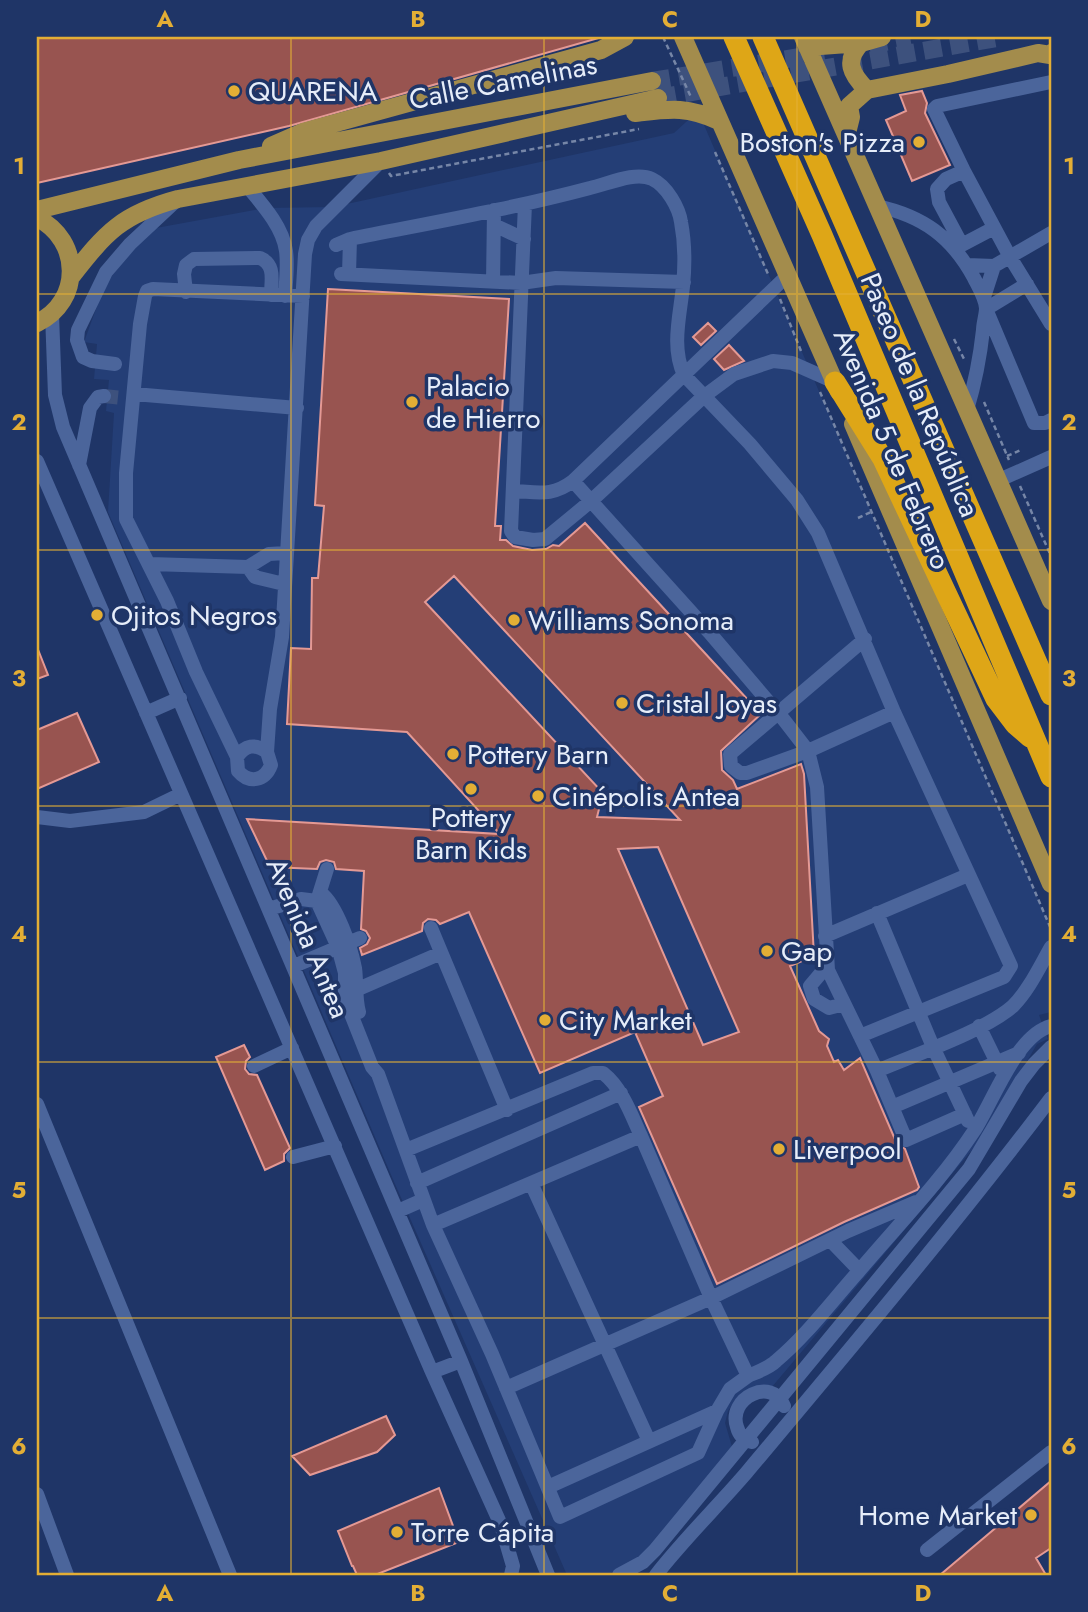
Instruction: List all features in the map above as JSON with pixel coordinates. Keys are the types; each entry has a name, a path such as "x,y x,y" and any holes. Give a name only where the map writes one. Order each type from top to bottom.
{"highway":[{"name":"Paseo de la República","path":"734,37 822,235 1051,777"},
{"name":"Paseo de la República","path":"763,37 1051,695"},
{"path":"835,382 883,459 996,699 1015,724 1036,742"}],"main road":[{"path":"239,160 303,132 601,50 625,37"},
{"name":"Avenida 5 de Febrero","path":"683,37 781,281 835,382 1051,884"},
{"path":"874,39 805,42 1051,601"},
{"path":"867,90 856,80 850,60 852,52 874,39"},
{"path":"847,134 851,117 849,106 867,90 1047,54"},
{"name":"Calle Camelinas","path":"37,210 239,160 655,90 380,161 150,206 130,216 97,243 71,277 65,297 45,318"},
{"path":"380,161 409,160 635,113 671,109 698,111 719,121"},
{"path":"37,218 54,229 65,243 71,260 71,277"}],"street":[{"path":"1051,82 937,106 936,114 1010,257 1051,324"},
{"path":"303,296 153,289 147,291 145,296 139,334 126,473 126,519 150,564 196,672 237,757 238,771 249,780 263,777 271,765 267,752 272,697 282,637 297,408 303,296 305,254 308,240 316,226 380,161"},
{"path":"964,171 946,179 937,189 939,202 985,303 1034,423 1045,424 1051,419"},
{"path":"684,282 556,278 521,283 345,274 343,242 494,218 525,204 634,177 652,178 664,188 678,211 683,242 684,282 676,349 684,375 750,444 797,500 825,547 894,712 1012,966 1004,977 860,1036"},
{"path":"247,186 265,208 282,238 286,251 278,295"},
{"path":"115,363 92,361 83,357 77,340 78,330 106,271 130,244 178,199"},
{"path":"525,204 511,531 515,537 523,540 545,539 591,501 703,397 734,374 773,361 792,363 835,382"},
{"path":"877,206 915,219 959,246"},
{"path":"494,218 524,239"},
{"path":"493,282 494,218"},
{"path":"959,246 995,228"},
{"path":"967,265 995,266 1051,233"},
{"path":"186,292 186,265 194,259 260,258 268,261 278,295"},
{"path":"967,410 981,353 985,303 995,266"},
{"path":"514,491 553,493 573,481 781,281"},
{"path":"985,303 1027,284"},
{"name":"Avenida Antea","path":"45,318 55,395 63,427 398,1211 548,1575"},
{"path":"134,394 297,408"},
{"path":"79,465 90,408 93,401 104,396"},
{"path":"997,481 1051,457"},
{"name":"Avenida Antea","path":"37,463 43,489 146,713 501,1525 513,1566 511,1575"},
{"path":"573,481 777,711 808,751 817,787 828,970 877,1071 906,1140 965,1114"},
{"path":"150,564 248,567 269,554 286,553"},
{"path":"248,567 255,577 284,584"},
{"path":"864,639 777,711 730,754 729,760 735,770 747,773 808,751 894,712"},
{"path":"146,713 180,698"},
{"path":"237,757 247,747 254,746 267,752"},
{"path":"37,817 70,821 144,812 181,794"},
{"path":"327,869 322,897 349,943 355,970 350,993 376,1053 378,1074 423,1200 561,1517 698,1453 730,1389 774,1363 811,1326 919,1201 974,1132 1019,1053 1032,1037 1044,1028 1051,1027"},
{"path":"825,936 968,875"},
{"path":"269,909 301,899 322,897"},
{"path":"877,913 933,1047 974,1132"},
{"path":"430,928 507,1110"},
{"path":"294,966 349,943"},
{"path":"877,1071 1001,1015 1014,1005 1051,947"},
{"path":"350,993 441,953"},
{"path":"828,970 821,973 810,986 814,999 829,1007 844,1004"},
{"path":"979,1026 1004,1078"},
{"path":"656,1575 676,1538 746,1440 969,1168 1021,1081 1051,1047"},
{"path":"254,1066 292,1048"},
{"path":"892,1107 1019,1053"},
{"path":"406,1150 593,1073 603,1073 621,1093 748,1376"},
{"path":"417,1183 621,1093"},
{"path":"619,1575 643,1562 676,1538 746,1473 974,1197 1051,1098"},
{"path":"37,1104 230,1575"},
{"path":"433,1226 641,1136"},
{"path":"293,1157 335,1146"},
{"path":"531,1183 649,1441"},
{"path":"398,1211 423,1200"},
{"path":"506,1388 711,1298 830,1240 919,1201"},
{"path":"830,1240 859,1270"},
{"path":"432,1372 461,1361"},
{"path":"767,1446 746,1440 738,1431 735,1419 738,1406 746,1397 758,1392 770,1392 781,1399 789,1420"},
{"path":"548,1487 717,1411"},
{"path":"927,1550 1051,1452"},
{"path":"37,1494 67,1575"}],"path":[{"path":"663,37 698,111"},
{"path":"391,176 646,128"},
{"path":"711,143 781,281 810,370 1051,929"}],"shaded area":[{"path":"698,111 1051,929 1051,1012 1039,1015 1048,1039 1037,1044 983,1137 771,1388 751,1391 735,1400 725,1423 733,1450 637,1562 606,1575 567,1575 395,1184 108,512 114,413 106,411 109,380 94,379 97,344 84,342 104,287 125,258 156,228 265,208 333,207 674,133"}],"building":[{"name":"QUARENA","path":"37,37 602,37 289,126 37,183"},
{"name":"Boston's Pizza","path":"922,91 927,103 925,113 950,165 912,181 886,120 906,111 900,95"},
{"path":"328,289 509,299 495,526 501,526 500,540 532,550 546,549 553,545 559,546 585,523 761,714 721,751 722,770 733,780 737,789 801,764 804,774 814,956 790,966 819,1031 829,1039 827,1046 834,1062 838,1060 844,1070 860,1058 897,1144 905,1149 919,1187 917,1190 717,1284 639,1107 663,1096 635,1032 540,1073 469,912 440,924 436,920 428,919 423,923 422,931 362,955 360,948 367,944 370,938 366,931 361,929 364,871 336,869 334,862 326,860 320,862 317,869 270,867 247,819 500,834 407,732 287,724 291,648 311,649 312,578 318,578 324,506 315,505","holes":["454,576 491,616 680,820 597,817 603,793 425,602","658,847 739,1032 703,1045 618,849"]},
{"path":"708,323 716,331 701,345 693,337"},
{"path":"729,345 744,361 724,370 714,359"},
{"path":"37,647 48,675 37,679"},
{"path":"77,713 99,762 37,789 37,730"},
{"path":"244,1045 250,1057 246,1061 245,1069 249,1074 257,1075 290,1148 284,1154 284,1161 265,1170 216,1057"},
{"path":"386,1416 395,1435 377,1452 310,1475 292,1456"},
{"name":"Home Market","path":"1051,1481 1051,1548 1036,1558 1046,1575 940,1575"},
{"name":"Torre Cápita","path":"439,1488 459,1542 375,1575 357,1575 338,1531"}],"tunnel":[{"path":"869,45 910,37"},
{"path":"658,98 1002,37"},
{"path":"652,81 824,53"},
{"path":"104,396 123,398"}],"place":[{"name":"QUARENA","path":"234,91"},
{"name":"Boston's Pizza","path":"919,142"},
{"name":"Palacio de Hierro","path":"412,402"},
{"name":"Ojitos Negros","path":"97,615"},
{"name":"Williams Sonoma","path":"514,620"},
{"name":"Cristal Joyas","path":"622,703"},
{"name":"Pottery Barn","path":"453,754"},
{"name":"Pottery Barn Kids","path":"471,789"},
{"name":"Cinépolis Antea","path":"538,796"},
{"name":"Gap","path":"767,951"},
{"name":"City Market","path":"545,1020"},
{"name":"Liverpool","path":"779,1149"},
{"name":"Home Market","path":"1031,1515"},
{"name":"Torre Cápita","path":"397,1532"}]}
